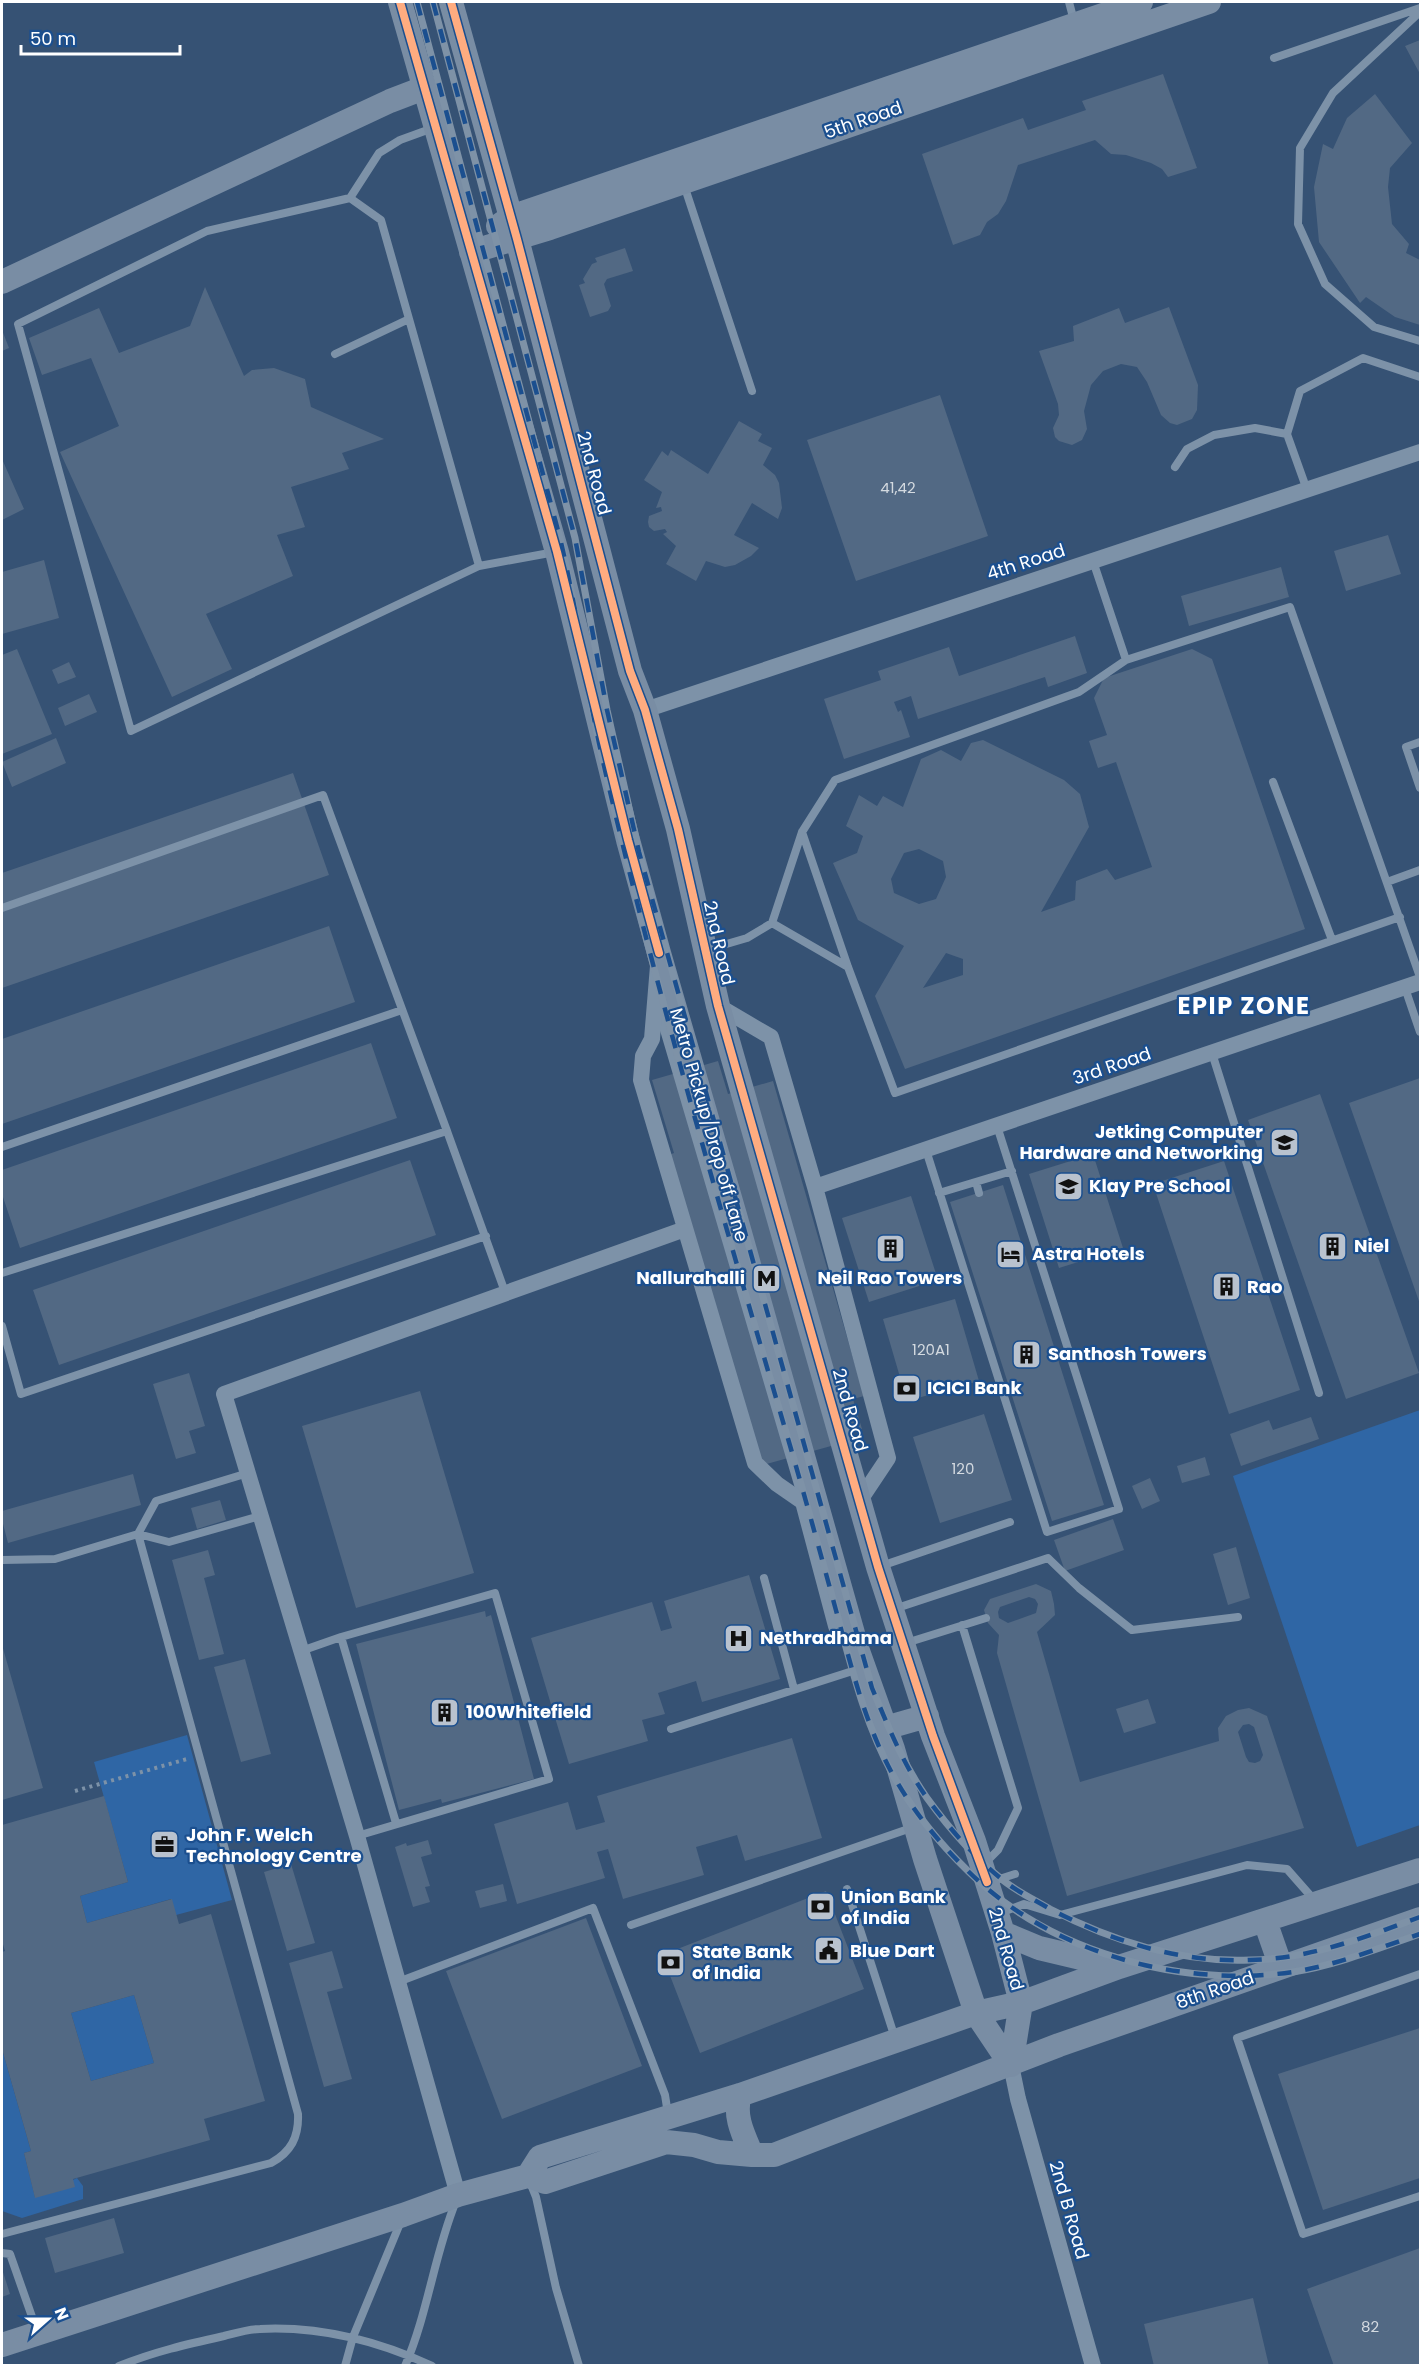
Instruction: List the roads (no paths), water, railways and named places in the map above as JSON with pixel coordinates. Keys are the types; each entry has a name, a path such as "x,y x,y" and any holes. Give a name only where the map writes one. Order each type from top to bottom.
{"main road":[{"path":"400,2 557,552 628,840 659,954 861,1659 976,2013 1011,2065"},
{"name":"2nd Road","path":"451,2 514,228 630,671 645,710 678,829 718,1006 878,1567 927,1716 1000,1924 1021,2003 1011,2065"},
{"name":"5th Road","path":"514,228 683,182 995,63 1072,13 1116,21 1141,2"},
{"name":"5th Road","path":"514,228 1116,21 1209,2"},
{"path":"2,282 379,106 424,88"},
{"path":"470,249 514,228"},
{"path":"885,1728 927,1716"},
{"path":"2,2344 403,2215 458,2195 528,2176 540,2157 740,2095 976,2013 1021,2003 1119,1967 1420,1870"},
{"name":"8th Road","path":"528,2176 545,2182 666,2142 694,2145 718,2152 774,2154 1059,2045 1420,1920"},
{"path":"1266,1921 1281,1967"},
{"path":"1000,1924 1039,1948 1119,1967"},
{"path":"740,2095 737,2114 752,2155"},
{"path":"678,2113 694,2145"}],"street":[{"name":"4th Road","path":"645,710 1420,452"},
{"path":"659,954 652,1039 643,1056 641,1080 755,1463 777,1484 802,1502 836,1626 861,1659"},
{"name":"3rd Road","path":"815,1187 1413,985"},
{"path":"718,1006 771,1037 815,1187 888,1458 860,1500"},
{"path":"458,2195 357,1836 224,1394 685,1229"},
{"name":"2nd B Road","path":"1011,2065 1018,2099 1093,2366"}],"lane":[{"path":"1274,58 1420,10"},
{"path":"1420,10 1333,93 1300,148 1298,224 1325,284 1374,327 1420,341"},
{"path":"435,127 400,140 379,153 350,198 207,231 18,324 131,731 479,566 557,552"},
{"path":"683,182 752,391"},
{"path":"350,198 381,220 479,566"},
{"path":"335,354 409,319"},
{"path":"1306,490 1287,434 1300,391 1363,358 1420,377"},
{"path":"1175,467 1187,449 1214,435 1255,428 1287,434"},
{"path":"1093,561 1126,660"},
{"path":"704,951 747,938 772,922 802,832 835,780 1079,692 1126,660 1290,607 1420,977"},
{"path":"1420,742 1406,747 1420,788"},
{"path":"1273,782 1332,940"},
{"path":"2,908 323,795 505,1292"},
{"path":"802,832 848,967 895,1093 1400,917"},
{"path":"1387,882 1420,870"},
{"path":"772,922 848,967"},
{"path":"1413,985 1420,1032"},
{"name":"Metro Pickup/Drop off Lane","path":"656,1000 802,1502"},
{"path":"2,1147 402,1010"},
{"path":"1212,1053 1319,1393"},
{"path":"926,1150 1047,1532 1119,1509 997,1126"},
{"path":"2,1273 447,1131"},
{"path":"939,1193 1012,1171"},
{"path":"976,1182 979,1193"},
{"path":"2,1326 21,1394 486,1236"},
{"path":"2,2234 271,2163 286,2152 297,2135 298,2114 138,1534 156,1501 248,1473"},
{"path":"2,1560 55,1559 138,1534 169,1542 260,1516"},
{"path":"878,1567 1010,1521"},
{"path":"891,1610 1048,1558 1079,1588 1132,1630 1238,1617"},
{"path":"764,1578 794,1689"},
{"path":"301,1651 341,1637 495,1593 549,1779 357,1836"},
{"path":"903,1644 986,1618"},
{"path":"962,1625 1018,1808 984,1874 1015,1875"},
{"path":"341,1637 396,1823"},
{"path":"671,1729 794,1689 861,1659"},
{"path":"631,1925 916,1826"},
{"path":"1000,1924 1024,1904 1060,1915 1247,1866 1287,1869 1317,1904"},
{"path":"847,1889 896,2041"},
{"path":"398,1982 593,1908 665,2095 678,2113"},
{"path":"1420,1974 1237,2037 1303,2234 1420,2196"},
{"path":"528,2176 536,2197 556,2288 579,2366"},
{"path":"405,2366 426,2303 442,2235 458,2195"},
{"path":"345,2366 353,2337 403,2215"},
{"path":"2,2253 10,2254 38,2333"},
{"path":"119,2366 156,2351 258,2329 314,2330 353,2337 410,2355 432,2366"}],"railway":[{"path":"417,2 560,538 602,757 663,1004 854,1676 883,1756 918,1814 947,1850 969,1872 1002,1900 1038,1924 1078,1943 1119,1958 1162,1969 1206,1975 1250,1976 1293,1972 1326,1965 1420,1934"},
{"path":"433,2 575,538 607,710 639,852 872,1688 903,1758 927,1798 962,1842 1004,1881 1073,1921 1147,1948 1198,1958 1272,1959 1337,1946 1420,1917"}],"place":[{"name":"Jetking Computer Hardware and Networking","path":"1284,1142"},
{"name":"Klay Pre School","path":"1068,1186"},
{"name":"Niel","path":"1333,1246"},
{"name":"Neil Rao Towers","path":"890,1249"},
{"name":"Astra Hotels","path":"1011,1254"},
{"name":"Nallurahalli","path":"766,1278"},
{"name":"Rao","path":"1226,1287"},
{"name":"Santhosh Towers","path":"1027,1354"},
{"name":"ICICI Bank","path":"906,1388"},
{"name":"Nethradhama","path":"739,1638"},
{"name":"100Whitefield","path":"445,1712"},
{"name":"John F. Welch Technology Centre","path":"165,1845"},
{"name":"Union Bank of India","path":"820,1907"},
{"name":"Blue Dart","path":"829,1951"},
{"name":"State Bank of India","path":"671,1962"}],"district":[{"name":"EPIP ZONE","path":"1244,1006"}]}
